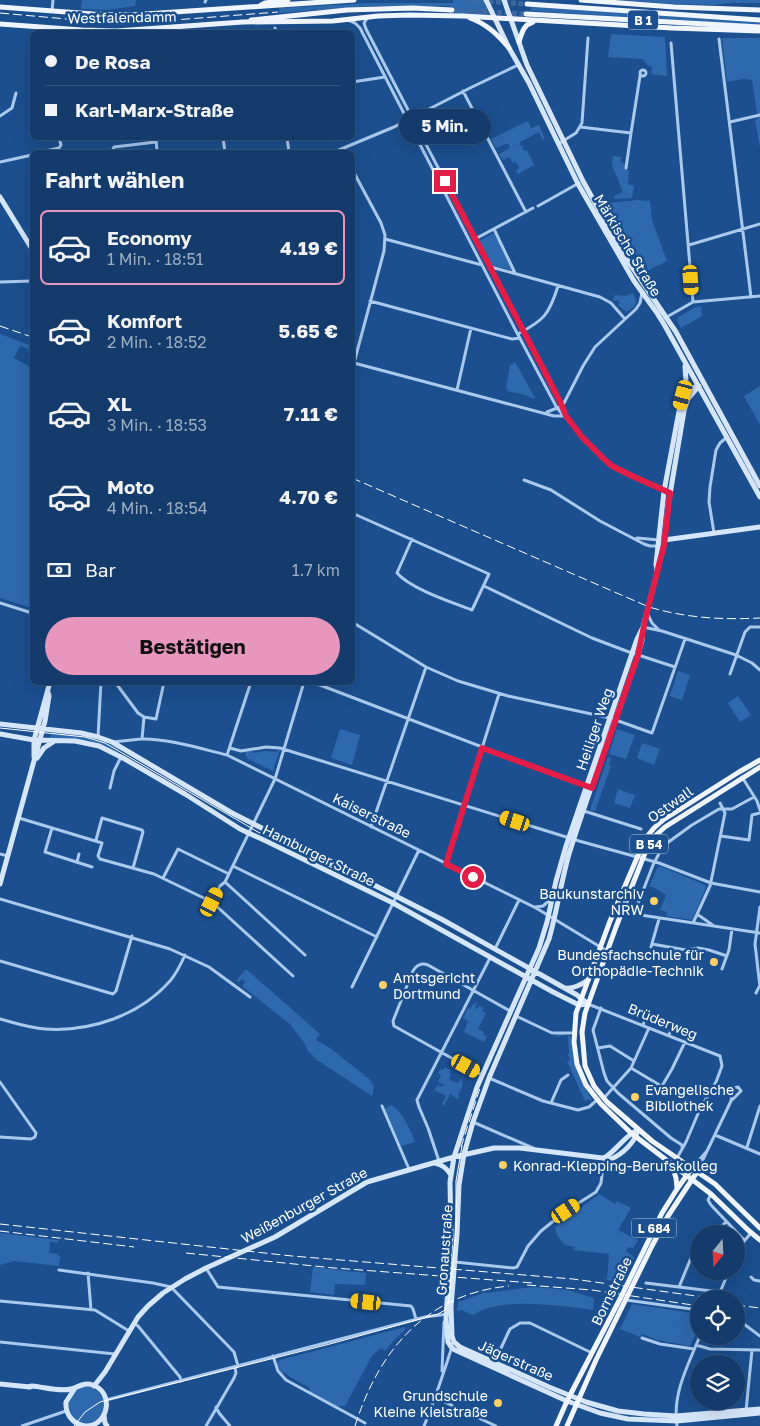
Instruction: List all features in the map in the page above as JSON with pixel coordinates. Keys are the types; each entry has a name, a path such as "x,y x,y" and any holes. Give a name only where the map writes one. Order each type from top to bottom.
{"main road":[{"name":"Westfalendamm","path":"257,6 288,0"},
{"name":"Westfalendamm","path":"0,7 105,15 162,14 354,0"},
{"name":"Märkische Straße","path":"486,0 509,48 561,142"},
{"name":"Märkische Straße","path":"504,0 527,65 561,142 611,242 642,293 664,319 684,361 760,497"},
{"path":"581,0 674,7 760,10"},
{"name":"B 1","path":"527,4 760,20"},
{"name":"Westfalendamm","path":"243,22 262,18 347,10 402,8 452,10"},
{"name":"B 1","path":"526,14 760,29"},
{"name":"Westfalendamm","path":"129,30 243,22 347,20 409,15 462,16 672,28 760,29"},
{"path":"462,16 485,25 509,48"},
{"path":"519,42 526,25 543,21"},
{"name":"Westfalendamm","path":"0,24 82,30"},
{"path":"519,65 527,65"},
{"name":"Märkische Straße","path":"581,183 704,384 760,486"},
{"path":"0,197 30,243"},
{"name":"Heiliger Weg","path":"548,915 589,787 636,654 637,639 643,626 660,564 664,491 686,378 684,361"},
{"path":"683,395 689,388 704,384"},
{"name":"Heiliger Weg","path":"661,542 684,411 688,398 698,386"},
{"path":"750,529 760,522"},
{"path":"661,542 760,527"},
{"path":"0,884 35,760 37,738 49,696 49,685"},
{"path":"0,724 81,733 98,737"},
{"path":"0,734 58,740"},
{"name":"Hamburger Straße","path":"98,737 112,742 252,829 427,921 532,981"},
{"path":"35,760 44,748 58,740"},
{"name":"Hamburger Straße","path":"58,740 74,740 99,746 185,794 216,815 252,829 397,896 535,972"},
{"name":"Ostwall","path":"601,948 636,856 645,839 658,824 760,760"},
{"name":"Ostwall","path":"608,952 650,842 659,832 760,767"},
{"name":"Heiliger Weg","path":"555,919 572,838 584,811 589,787"},
{"path":"454,1157 482,1074 539,948 548,915"},
{"path":"464,1154 473,1122 494,1065 532,981 555,919"},
{"name":"B 54","path":"601,948 576,1013 575,1051 579,1070 586,1085 596,1100 631,1133 711,1194 760,1240"},
{"name":"B 54","path":"608,952 588,1004 582,1032 584,1061 591,1080 604,1098 638,1130 721,1189 760,1228"},
{"name":"Brüderweg","path":"535,972 582,998 588,1004"},
{"path":"562,987 574,988 588,980"},
{"name":"Brüderweg","path":"532,981 580,1004 588,1004"},
{"path":"487,1063 492,1062 494,1065"},
{"path":"604,1158 614,1152 631,1133 638,1130"},
{"path":"604,1158 611,1159 617,1157 637,1137 638,1130"},
{"name":"Weißenburger Straße","path":"96,1387 134,1324 148,1306 171,1287 206,1268 275,1237 367,1182 464,1154 494,1148 520,1148 604,1158"},
{"name":"Gronaustraße","path":"448,1315 455,1262 464,1154"},
{"name":"Gronaustraße","path":"453,1345 448,1315 451,1258 451,1175 454,1157"},
{"path":"670,1162 676,1176 677,1189"},
{"path":"432,1163 441,1164 446,1167 451,1175"},
{"name":"Bornstraße","path":"556,1426 568,1398 622,1297 654,1229 677,1189 692,1168"},
{"name":"Bornstraße","path":"567,1426 596,1360 668,1216 698,1172"},
{"name":"Jägerstraße","path":"453,1345 457,1345 568,1398"},
{"name":"Jägerstraße","path":"453,1345 568,1398"},
{"path":"0,1384 60,1392 65,1397 66,1411 74,1424 103,1426"},
{"path":"28,1387 66,1390 86,1384 96,1387 103,1393 107,1407 104,1415 94,1424"},
{"path":"66,1402 75,1388"},
{"path":"568,1398 622,1412 677,1421 760,1413"},
{"path":"677,1421 760,1409"},
{"path":"104,1415 105,1423 108,1426"}],"street":[{"path":"52,11 54,0"},
{"path":"368,17 364,23 366,29 482,265 557,408 608,464 670,493"},
{"path":"347,20 355,23 360,28 385,78 410,120 524,331 566,416"},
{"path":"561,142 576,133 582,123 588,38"},
{"path":"719,39 751,297"},
{"path":"671,43 693,302"},
{"path":"345,150 410,120 463,91 519,65"},
{"path":"626,168 641,75"},
{"path":"355,82 385,78"},
{"path":"463,91 526,212"},
{"path":"0,116 12,108 16,92"},
{"path":"730,122 760,115"},
{"path":"580,127 632,133"},
{"path":"53,150 61,145 60,140"},
{"path":"113,150 114,147 156,140"},
{"path":"0,162 30,154"},
{"path":"355,175 381,223 386,239 355,359"},
{"path":"538,206 581,183"},
{"path":"475,239 533,208"},
{"path":"688,245 760,224"},
{"path":"494,229 515,274"},
{"path":"386,239 606,299 625,319"},
{"path":"0,282 30,281"},
{"path":"370,301 512,339 538,323 545,316 558,286"},
{"path":"544,412 562,406 592,352 636,309 640,303 642,293"},
{"path":"664,319 693,302 760,296"},
{"path":"457,390 470,328"},
{"path":"355,363 554,416 566,416"},
{"path":"714,533 709,502 710,486 716,450 726,438"},
{"path":"524,480 550,490 600,521 634,538 661,542"},
{"path":"355,514 412,539 489,574 472,610 409,583 403,580 397,573 412,539"},
{"path":"484,586 592,638 675,667"},
{"path":"0,602 30,612"},
{"path":"647,612 652,623 662,631"},
{"path":"355,624 426,666 452,678 499,694 613,718 652,733 685,639"},
{"path":"643,626 736,656 752,663 760,670"},
{"path":"730,674 746,630 752,627 760,627"},
{"path":"371,827 426,666"},
{"path":"98,737 101,685"},
{"path":"117,685 138,713 144,717 156,719 163,685"},
{"path":"227,755 250,685"},
{"path":"212,902 220,886 225,882 275,779 303,685"},
{"path":"320,685 589,787"},
{"path":"446,864 499,694"},
{"path":"142,739 144,717"},
{"name":"Kaiserstraße","path":"112,742 142,739 181,744 227,755 534,907 608,952"},
{"path":"230,748 241,751 266,746 284,749 643,858 711,883 760,892"},
{"path":"110,788 114,771 121,758"},
{"path":"721,836 749,840 752,815 760,811 739,772"},
{"path":"754,797 732,809 719,809 692,825 663,846 634,914 758,932"},
{"path":"693,923 711,883 725,813 720,803"},
{"path":"584,811 641,829"},
{"path":"19,818 96,840 102,843 98,856 100,859 149,872 212,902 294,976"},
{"path":"96,840 102,818 142,830 133,868"},
{"path":"52,828 45,852 92,867"},
{"path":"163,878 178,849 229,874"},
{"path":"352,987 419,850"},
{"path":"0,854 8,856"},
{"path":"76,862 79,854"},
{"path":"233,866 377,937"},
{"path":"225,882 306,955"},
{"path":"534,907 543,906 552,898"},
{"path":"0,899 170,948 209,967 250,997"},
{"path":"494,949 519,900"},
{"path":"756,993 760,987 755,944 760,907"},
{"path":"697,914 714,926"},
{"path":"659,919 651,946 686,950 698,948 727,956"},
{"path":"722,969 729,950 732,929"},
{"path":"0,961 113,994 116,991 132,936"},
{"path":"0,1019 34,1028 59,1030 82,1028 113,1019 149,1000 170,981 186,955"},
{"path":"439,1161 417,1100 490,958"},
{"path":"482,1074 392,1024 412,973 416,966 428,965 510,1011"},
{"name":"Brüderweg","path":"588,1004 720,1056 722,1066 716,1082 700,1109"},
{"path":"601,1008 593,1030 604,1074 613,1088 671,1138 682,1145 682,1148"},
{"path":"516,1016 552,1032 574,1033"},
{"path":"644,1025 646,1017"},
{"path":"669,1035 672,1027"},
{"path":"604,1098 631,1068 649,1028"},
{"path":"662,1086 685,1042"},
{"path":"598,1048 610,1046 634,1061"},
{"path":"631,1068 700,1109 686,1142 676,1158"},
{"path":"551,1103 560,1080 568,1075"},
{"path":"489,1078 551,1103 578,1110 588,1107 596,1100"},
{"path":"0,1082 36,1132 35,1137 28,1139 0,1137"},
{"path":"698,1172 732,1101"},
{"path":"382,1106 409,1169"},
{"path":"747,1147 755,1127 760,1106"},
{"path":"473,1122 536,1150"},
{"path":"715,1134 760,1154"},
{"path":"692,1168 707,1151"},
{"path":"455,1262 514,1268 519,1264 528,1246 541,1230 596,1192 601,1183 604,1158"},
{"path":"711,1194 709,1203 729,1225"},
{"path":"723,1225 726,1222"},
{"path":"745,1239 752,1233"},
{"path":"679,1287 690,1262"},
{"path":"206,1268 218,1287 411,1306 416,1320"},
{"path":"59,1270 171,1287 234,1352 237,1367 236,1373 206,1426"},
{"path":"88,1273 90,1310"},
{"path":"751,1277 754,1280 760,1281"},
{"path":"646,1283 706,1290"},
{"path":"626,1300 690,1309"},
{"path":"0,1301 95,1310 130,1331"},
{"path":"106,1400 416,1320 448,1315"},
{"name":"Gronaustraße","path":"442,1374 444,1323 448,1315"},
{"path":"494,1363 510,1329 523,1322 534,1324 593,1353"},
{"path":"134,1324 138,1326 180,1376 181,1381"},
{"path":"745,1325 760,1336"},
{"path":"642,1338 660,1344 710,1349 760,1350"},
{"path":"0,1342 116,1354"},
{"name":"Gronaustraße","path":"424,1426 436,1398 442,1374 453,1345"},
{"path":"677,1421 678,1392 695,1347"},
{"path":"746,1411 752,1350"},
{"path":"273,1356 278,1371 286,1380 365,1423"},
{"path":"436,1398 496,1426"},
{"path":"216,1407 230,1426"},
{"path":"22,1426 66,1411"}],"shaded area":[{"path":"82,0 136,0 135,6 107,10 81,9"},
{"path":"453,0 483,0 490,16 449,13 453,7 448,6 374,6 279,13 279,8 369,3 453,3"},
{"path":"618,0 760,0 760,3 716,5"},
{"path":"531,6 760,23 760,25 531,11"},
{"path":"611,34 665,37 667,76 651,74 652,67 647,65 643,59 608,57"},
{"path":"722,38 760,38 760,147 755,120 758,119 752,80 744,79 727,82"},
{"path":"528,121 531,128 539,125 545,139 543,140 539,132 520,142 519,146 522,145 524,151 527,150 534,165 518,174 516,170 519,168 516,162 513,163 509,157 503,160 499,154 510,148 508,143 496,148 491,139"},
{"path":"613,156 621,157 621,162 625,164 624,169 629,170 628,184 634,186 632,198 615,199 614,196 623,192 612,165"},
{"path":"637,200 650,201 652,220 667,261 645,272 608,203"},
{"path":"494,233 513,269 511,270 491,265 479,241"},
{"path":"633,293 635,304 626,312 618,305 620,303 618,300 613,300 615,295 625,296"},
{"path":"701,306 702,316 681,328 677,321 678,317"},
{"path":"0,334 30,345 30,349 20,346 14,358 30,367 30,607 0,598"},
{"path":"515,362 534,399 507,391 510,365"},
{"path":"760,386 760,425 744,396"},
{"path":"678,671 690,675 682,700 670,696"},
{"path":"738,696 751,715 740,722 728,703"},
{"path":"340,729 360,735 352,765 331,758"},
{"path":"617,729 635,735 626,759 609,754"},
{"path":"52,732 90,737 120,748 117,753 70,738 50,738"},
{"path":"642,743 660,749 654,765 637,758"},
{"path":"280,749 273,771 248,759 245,754 246,751 252,750 253,753 276,752"},
{"path":"608,757 611,758 609,765 611,766 595,811 590,810"},
{"path":"618,789 635,795 630,808 614,803"},
{"path":"660,866 705,885 706,888 692,920 666,916 667,912 660,910 666,895 653,887 649,887 657,868"},
{"path":"246,969 320,1034 316,1040 330,1048 369,1079 374,1086 372,1096 317,1060 308,1051 290,1024 243,987 245,981 242,979 239,982 236,981"},
{"path":"476,1002 475,1008 477,1009 478,1006 484,1008 482,1011 486,1013 478,1029 484,1032 483,1035 487,1036 484,1042 464,1032 468,1021 463,1018 468,1008 470,1009"},
{"path":"558,1034 568,1035 554,1037"},
{"path":"568,1035 571,1037 577,1070 592,1100 591,1102 590,1099 585,1101 567,1061 570,1060 568,1054"},
{"path":"445,1067 451,1071 449,1079 457,1083 462,1079 463,1085 458,1099 450,1094 444,1106 442,1104 446,1096 434,1090 438,1085 442,1087 444,1085 438,1082 441,1075 438,1073 440,1069 443,1070"},
{"path":"391,1105 403,1117 415,1142 401,1146 385,1109"},
{"path":"599,1194 615,1204 617,1201 631,1208 618,1230 638,1240 633,1248 628,1247 626,1251 634,1258 621,1282 607,1280 609,1254 573,1250 575,1247 565,1245 558,1237 555,1227"},
{"path":"0,1233 58,1240 58,1243 50,1242 49,1253 60,1256 59,1266 14,1261 0,1265"},
{"path":"313,1267 366,1273 365,1285 335,1284 334,1295 310,1292"},
{"path":"534,1287 568,1290 594,1298 593,1310 564,1306 515,1304 485,1309 473,1315 462,1310 457,1311 458,1302 484,1293"},
{"path":"632,1304 690,1313 690,1345 690,1346 657,1340 642,1334 640,1337 620,1329"},
{"path":"405,1327 405,1330 385,1351 381,1348 372,1356 345,1406 336,1406 309,1391 310,1388 284,1372 282,1374 277,1363 280,1360"},
{"path":"86,1387 93,1388 99,1392 103,1398 103,1412 99,1418 93,1422 86,1423 79,1422 73,1418 69,1412 68,1405 69,1398 73,1392 79,1388"}],"tunnel":[{"path":"466,0 527,4"},
{"path":"452,10 526,14"}],"tram line":[{"path":"0,728 85,737 105,743 258,832 372,887"},
{"path":"74,1426 85,1412 100,1402 330,1344 438,1314 445,1310 449,1300 456,1229 456,1181 462,1146"}],"railway":[{"path":"0,13 122,24 278,12"},
{"path":"0,326 30,336"},
{"path":"355,479 649,607 677,614 704,617 760,618"},
{"path":"461,1147 481,1085"},
{"path":"0,1224 292,1256 573,1279 690,1295"},
{"path":"0,1231 134,1247"},
{"path":"186,1253 334,1268 533,1283"},
{"path":"527,1285 592,1290 690,1305"},
{"path":"355,1426 365,1398 378,1373 392,1350 410,1330 430,1314 453,1301 480,1291 509,1286"},
{"path":"745,1306 760,1308"}],"place":[{"name":"Baukunstarchiv NRW","path":"654,901"},
{"name":"Bundesfachschule für Orthopädie-Technik","path":"714,962"},
{"name":"Amtsgericht Dortmund","path":"383,985"},
{"name":"Evangelische Bibliothek","path":"635,1097"},
{"name":"Konrad-Klepping-Berufskolleg","path":"503,1165"},
{"name":"Grundschule Kleine Kielstraße","path":"498,1403"}],"route":[{"path":"445,181 566,416 582,437 608,464 670,493 664,545 643,626 642,640 592,788 482,748 446,864 473,877"}]}
